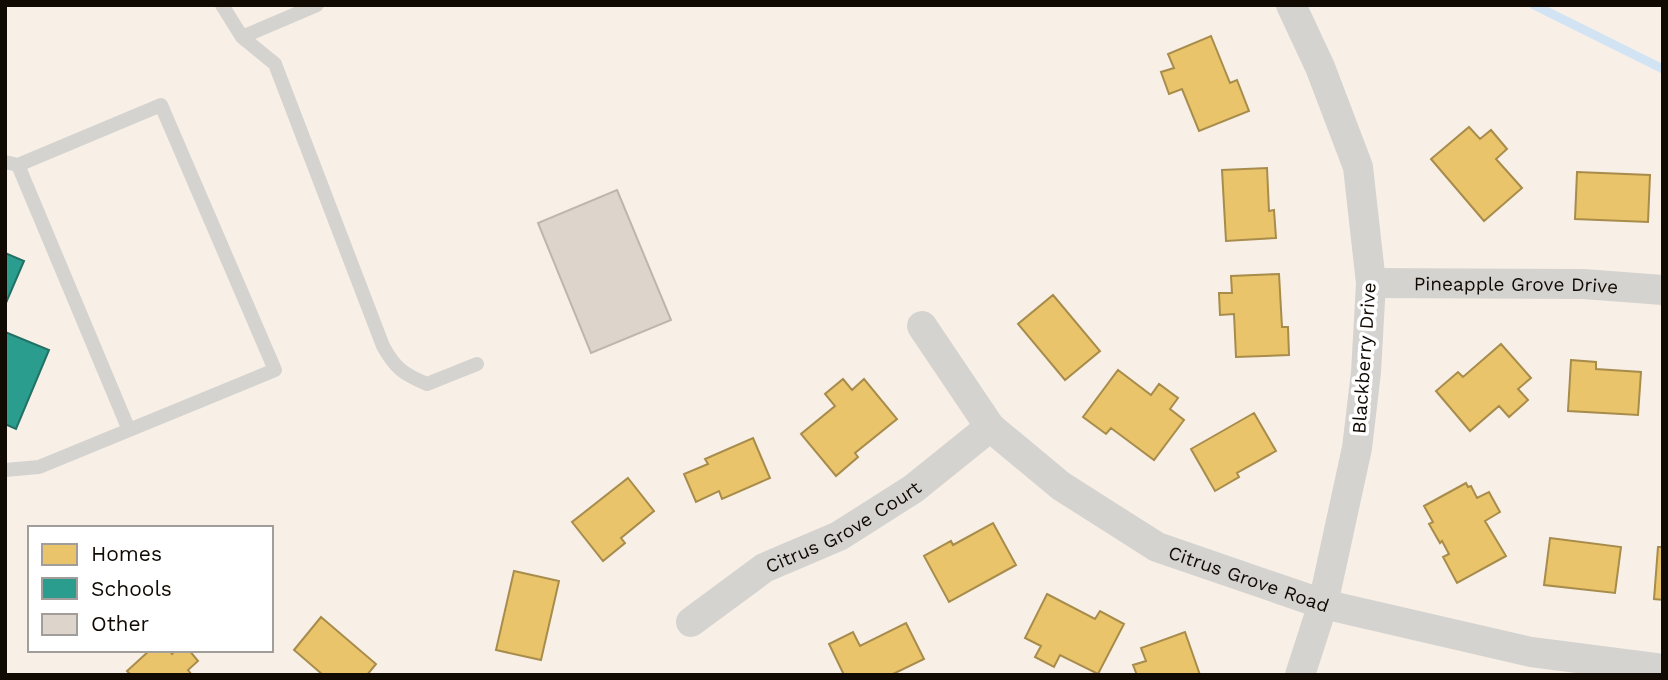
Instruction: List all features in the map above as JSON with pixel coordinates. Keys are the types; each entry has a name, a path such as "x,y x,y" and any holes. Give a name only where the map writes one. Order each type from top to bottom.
{"street":[{"name":"Blackberry Drive","path":"1291,5 1320,67 1358,167 1371,283 1366,372 1357,448 1323,604 1300,675"},
{"name":"Pineapple Grove Drive","path":"1371,283 1583,284 1663,290"},
{"name":"Citrus Grove Road","path":"922,326 990,427 1061,486 1157,547 1323,604 1531,652 1659,671"},
{"name":"Citrus Grove Court","path":"691,622 764,568 839,536 913,489 990,427"}],"lane":[{"path":"222,5 242,37 275,64 383,346 394,365 407,376 427,384 477,363"},
{"path":"242,37 317,5"},
{"path":"5,470 38,467 129,430 275,370 161,105 11,163 129,430"}],"building: Homes":[{"path":"1211,36 1230,83 1237,80 1249,111 1199,131 1182,89 1169,94 1161,72 1174,68 1168,54"},
{"path":"1469,127 1480,139 1491,130 1507,149 1496,159 1522,188 1484,221 1431,159"},
{"path":"1267,168 1269,211 1274,210 1276,238 1226,241 1222,170"},
{"path":"1577,172 1650,175 1648,222 1575,219"},
{"path":"1279,274 1282,327 1288,327 1289,355 1236,357 1234,314 1220,315 1219,293 1232,293 1231,276"},
{"path":"1053,295 1100,351 1065,380 1018,324"},
{"path":"1501,344 1531,378 1518,389 1528,400 1509,417 1499,406 1470,431 1436,391 1458,372 1463,377"},
{"path":"1571,360 1596,362 1596,369 1641,372 1638,415 1568,411"},
{"path":"1118,370 1151,395 1159,384 1178,398 1170,409 1184,420 1154,460 1111,428 1106,434 1083,417"},
{"path":"843,379 852,390 864,379 897,419 855,453 858,457 836,476 801,434 835,406 825,394"},
{"path":"1254,413 1276,451 1237,473 1239,477 1215,491 1191,449"},
{"path":"753,438 770,478 722,499 719,491 696,502 684,474 708,464 705,459"},
{"path":"628,478 654,511 621,538 625,543 603,561 572,522"},
{"path":"1466,483 1468,487 1471,486 1477,498 1489,492 1500,512 1485,521 1506,556 1457,583 1443,557 1449,554 1429,524 1433,522 1424,506"},
{"path":"993,523 1016,565 949,602 924,556 951,541 953,545"},
{"path":"1550,538 1621,547 1615,593 1544,585"},
{"path":"1658,547 1663,547 1663,600 1654,599"},
{"path":"514,571 559,581 541,660 496,650"},
{"path":"1047,594 1095,619 1100,611 1124,624 1098,674 1060,655 1054,667 1035,657 1041,646 1025,638"},
{"path":"321,617 376,664 367,675 323,675 294,650"},
{"path":"906,623 924,659 891,675 844,675 829,644 853,632 860,646"},
{"path":"1185,632 1200,675 1137,675 1133,665 1146,661 1141,648"},
{"path":"148,652 191,652 198,661 188,670 192,675 131,675 127,671"}],"building: Schools":[{"path":"5,253 24,261 5,305"},
{"path":"5,332 49,350 16,429 5,424"}],"building: Other":[{"path":"617,190 671,320 591,353 538,223"}],"waterway":[{"path":"1534,5 1663,69"}]}
